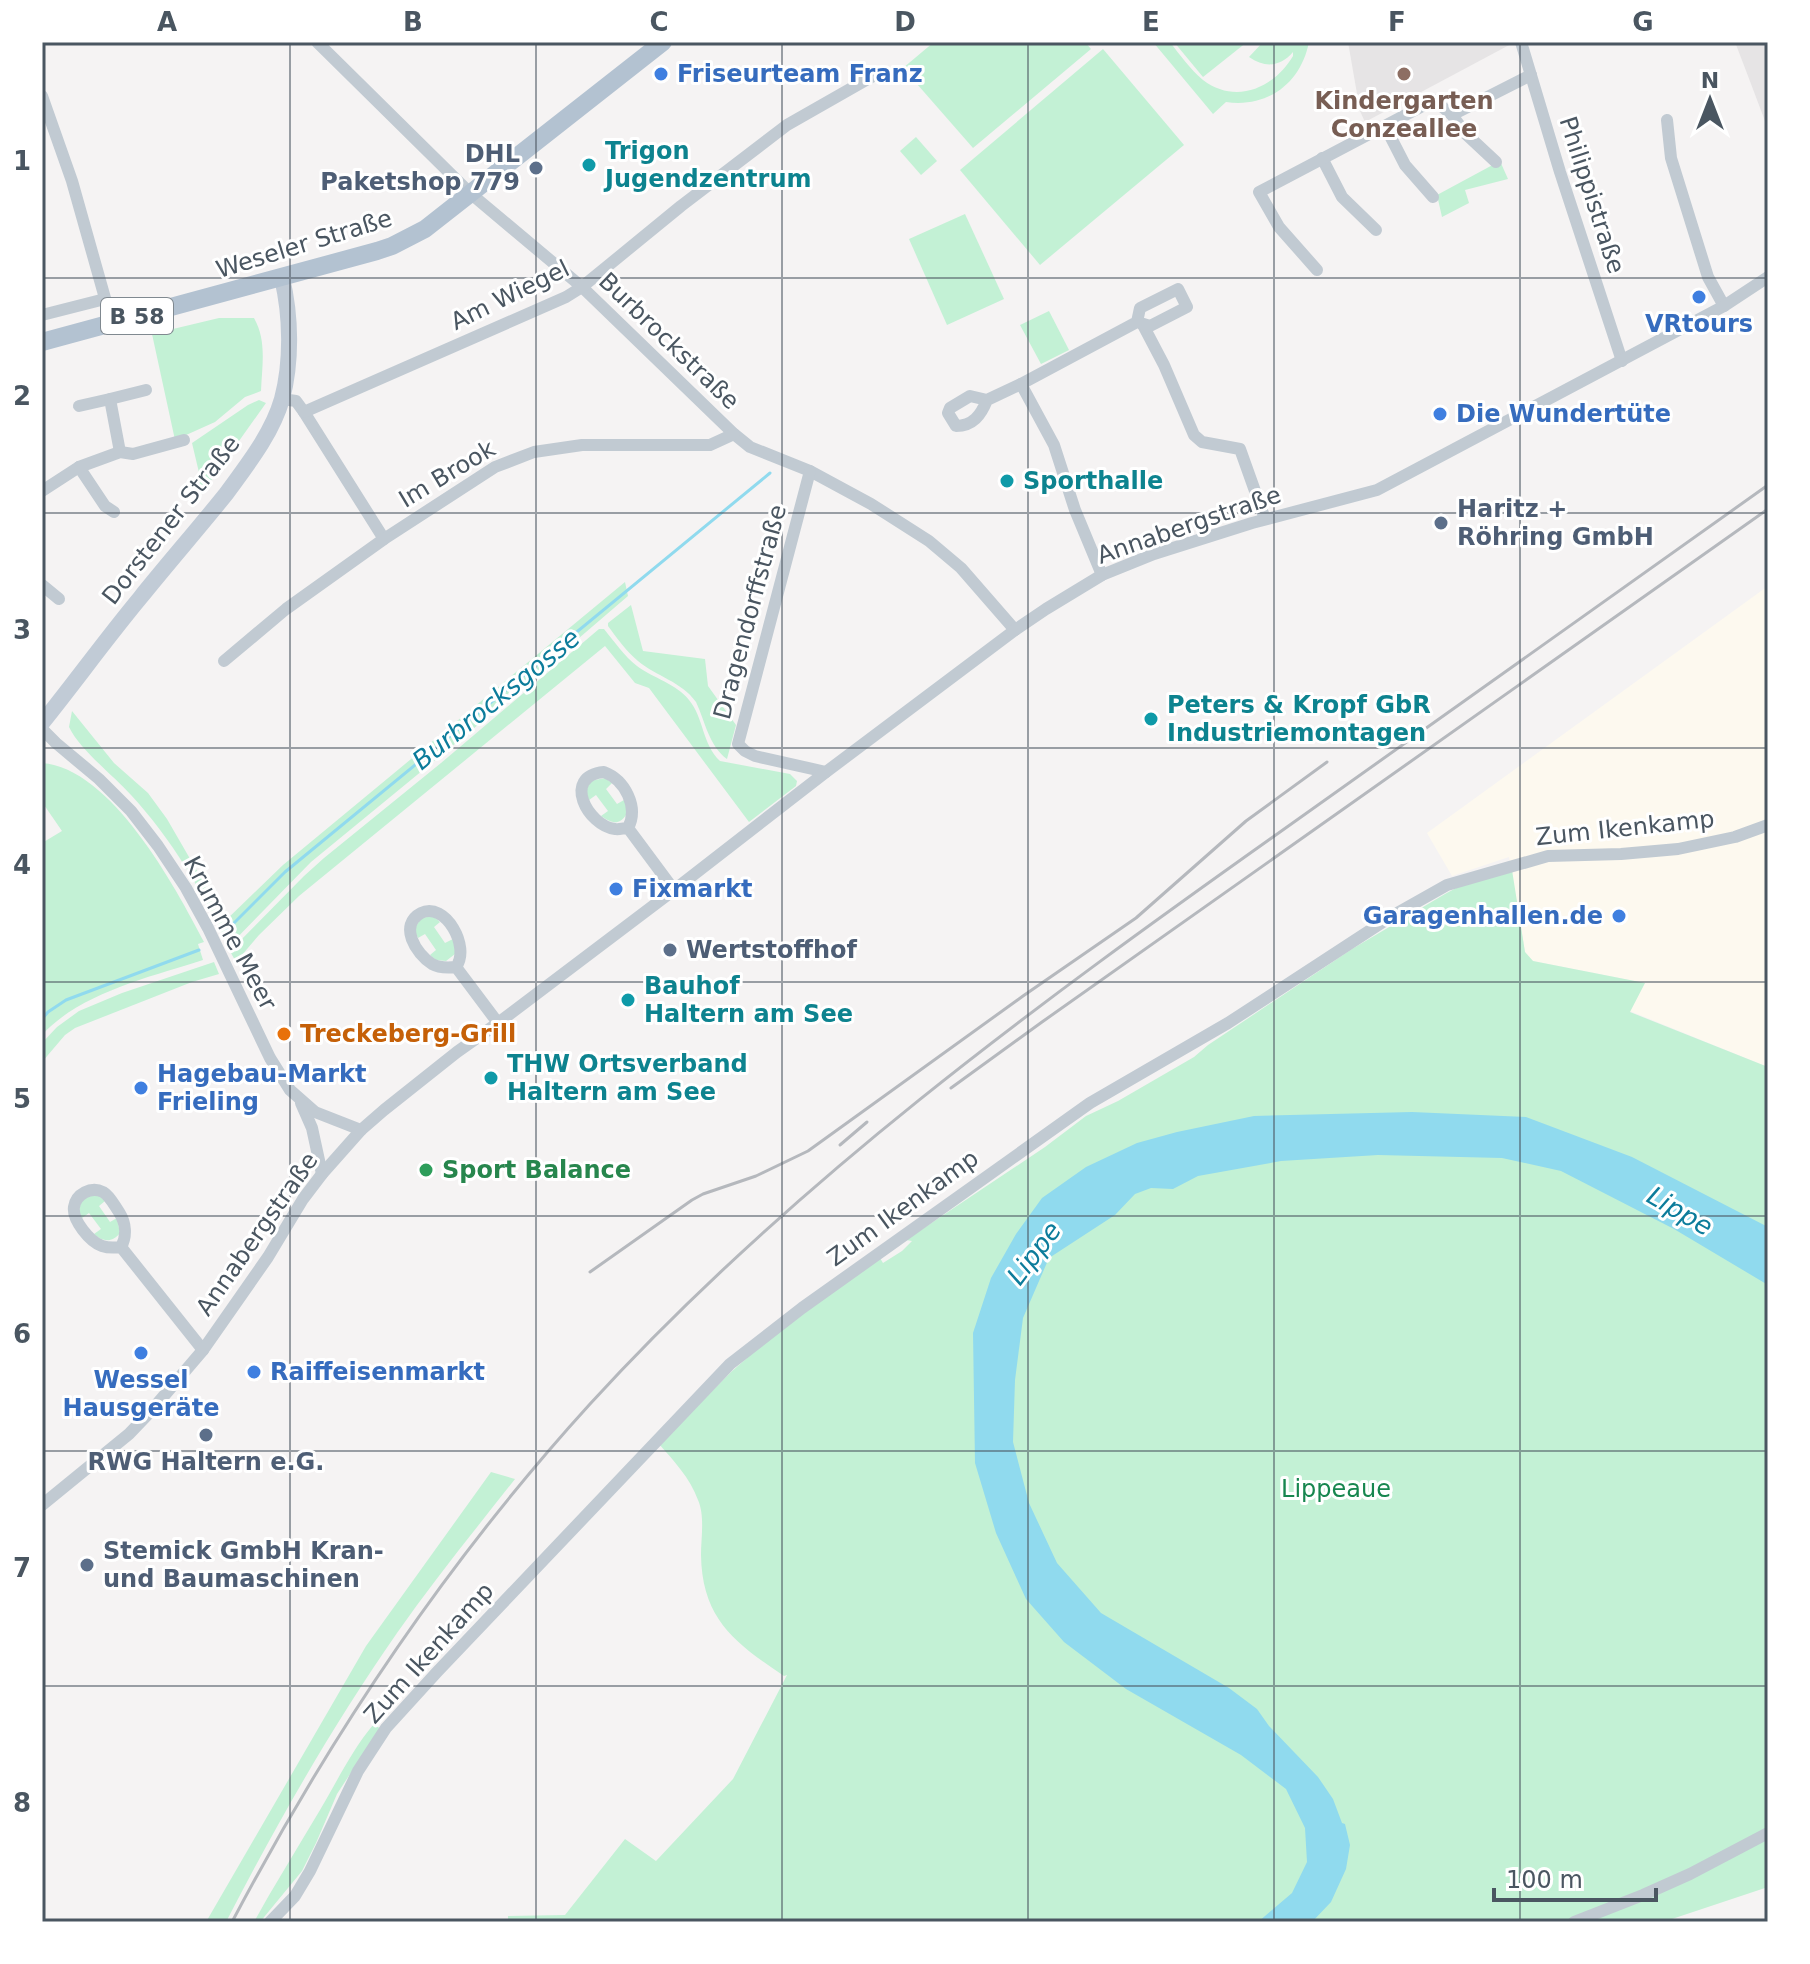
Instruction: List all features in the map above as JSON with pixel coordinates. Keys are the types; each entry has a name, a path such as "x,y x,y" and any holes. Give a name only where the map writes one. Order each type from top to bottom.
{"main road":[{"name":"Weseler Straße","path":"42,342 392,246 425,229 663,42"},
{"name":"Dorstener Straße","path":"42,726 260,446 282,399 287,369 289,330 282,278"}],"street":[{"name":"Burbrockstraße","path":"317,42 470,193 582,287 734,434 750,447 810,471 871,504 929,541 961,568 1015,630"},
{"name":"Philippistraße","path":"1521,42 1622,361"},
{"path":"1452,115 1531,75"},
{"name":"Am Wiegel","path":"304,412 566,297 787,125 873,76"},
{"path":"42,96 72,181 112,323"},
{"path":"1317,270 1279,227 1259,192 1434,100 1496,162"},
{"path":"1667,120 1671,158 1708,277 1724,306"},
{"path":"1385,126 1405,165 1433,197"},
{"path":"1322,158 1342,197 1376,230"},
{"name":"Annabergstraße","path":"44,1499 129,1434 151,1411 203,1350 268,1257 303,1199 361,1130 457,1052 1015,630 1102,575 1154,554 1265,519 1377,490 1724,306 1768,277"},
{"path":"42,315 105,299"},
{"path":"987,400 1140,323 1164,365 1194,435 1202,442 1240,449 1265,519"},
{"path":"1021,384 1054,445 1075,510 1102,575"},
{"path":"79,406 146,390"},
{"path":"110,399 120,452"},
{"path":"282,399 296,401 384,539"},
{"name":"Im Brook","path":"224,661 286,609 384,539 495,467 534,452 582,445 710,445 734,434"},
{"path":"42,491 79,467 120,452 133,454 184,440"},
{"path":"79,467 105,506 114,512"},
{"name":"Dragendorffstraße","path":"810,471 738,744 755,756 826,772"},
{"path":"42,585 59,599"},
{"name":"Krumme Meer","path":"42,726 56,743 131,811 186,888 270,1058 299,1100 312,1128 322,1174"},
{"path":"604,772 617,780 632,805 633,818 628,828 614,829 595,819 580,791 589,776 604,772"},
{"name":"Zum Ikenkamp","path":"270,1922 295,1896 310,1871 358,1771 386,1728 730,1364 802,1308 1090,1103 1228,1023 1392,916 1447,885 1548,856 1678,849 1735,837 1768,825"},
{"path":"628,828 674,890"},
{"path":"432,911 445,919 460,944 460,962 456,967 433,965 412,942 411,925 417,915 432,911"},
{"path":"456,967 498,1023"},
{"name":"Krumme Meer","path":"299,1100 326,1118 361,1130"},
{"name":"Annabergstraße","path":"98,1190 108,1196 123,1218 125,1234 121,1247 95,1243 83,1228 74,1213 75,1202 82,1194 98,1190"},
{"name":"Annabergstraße","path":"121,1247 203,1350"},
{"path":"1574,1922 1678,1879 1768,1833"}],"shaded area":[{"name":"Kindergarten Conzeallee","path":"1348,42 1513,43 1365,122 1360,111"},
{"path":"1735,42 1768,42 1768,129 1748,76"},
{"path":"1768,586 1768,1067 1630,1011 1645,983 1533,961 1525,952 1509,857 1452,876 1427,833"}],"green space":[{"path":"934,42 1085,42 1091,49 973,148 903,68"},
{"path":"1153,42 1170,42 1203,80 1228,91 1241,92 1276,77 1293,56 1293,52 1283,61 1272,64 1249,57 1263,42 1309,42 1299,70 1280,90 1256,101 1226,102 1213,114"},
{"path":"1174,42 1247,42 1203,77"},
{"path":"1103,49 1184,145 1040,265 960,170"},
{"path":"916,137 937,161 921,175 900,151"},
{"path":"1500,161 1508,179 1465,190 1469,203 1442,217 1437,195"},
{"path":"965,214 1004,299 947,325 909,239"},
{"path":"1049,311 1069,350 1041,364 1020,325"},
{"path":"219,318 254,318 262,344 261,391 245,397 215,422 175,440 152,334"},
{"path":"259,400 266,403 195,503 189,485 201,481 192,443"},
{"path":"625,582 628,596 311,862 228,947 209,907 173,848 131,795 81,745 69,727 72,711 114,763 148,793 200,876 223,923 283,865"},
{"path":"631,605 643,651 705,659 708,686 736,725 727,759 712,740 690,695 638,661 608,626"},
{"path":"599,629 604,629 637,666 684,694 694,707 710,747 720,761 790,774 797,781 796,786 749,822 649,688 635,683 605,646 299,896 236,962 231,950 304,876"},
{"path":"42,763 68,770 92,785 116,807 158,862 204,942 198,944 203,960 96,997 58,1020 42,1035 42,843 62,831 42,802"},
{"path":"605,778 612,783 606,789 617,804 624,800 626,805 626,815 618,822 601,816 608,811 596,795 589,800 586,792 590,781"},
{"name":"Lippeaue","path":"1512,870 1525,952 1533,961 1645,983 1630,1012 1768,1067 1768,1828 1694,1868 1565,1922 508,1922 508,1916 565,1915 625,1839 656,1861 733,1779 787,1675 766,1664 736,1640 715,1613 703,1577 700,1506 686,1477 659,1444 747,1358 743,1351 880,1258 883,1263 902,1251 912,1241 906,1240 1086,1116 1194,1057 1352,949 1456,888"},
{"path":"433,916 440,922 434,927 445,943 453,939 455,943 455,954 446,961 436,960 430,955 436,950 425,934 418,938 414,930 421,918"},
{"path":"214,962 219,974 75,1028 42,1062 42,1043 79,1011"},
{"path":"98,1195 105,1201 99,1206 110,1222 117,1218 120,1233 111,1240 94,1234 101,1229 89,1213 82,1218 80,1212 85,1197"},
{"path":"491,1472 515,1479 425,1594 350,1703 265,1848 226,1922 206,1922 366,1646"},
{"path":"373,1725 380,1728 337,1794 302,1871 260,1922 254,1922 349,1759"},
{"path":"1768,1837 1768,1887 1663,1922 1584,1922"}],"water":[{"name":"Lippe","path":"1412,1112 1526,1117 1632,1157 1768,1227 1768,1285 1674,1229 1561,1171 1502,1158 1378,1155 1281,1161 1198,1176 1173,1189 1151,1188 1135,1194 1115,1215 1049,1258 1023,1318 1015,1380 1013,1442 1029,1503 1057,1563 1101,1613 1229,1688 1257,1709 1269,1726 1318,1777 1345,1824 1350,1845 1346,1869 1331,1902 1312,1922 1258,1922 1292,1893 1307,1862 1305,1828 1286,1789 1241,1755 1126,1689 1064,1642 1026,1599 996,1533 975,1463 973,1333 991,1278 1016,1234 1042,1198 1086,1167 1137,1143 1254,1116"}],"waterway":[{"name":"Burbrocksgosse","path":"227,930 285,872 770,473"},
{"name":"Burbrocksgosse","path":"42,1019 66,1000 199,950"}],"railway":[{"path":"232,1922 351,1717 440,1587 538,1463 590,1404 749,1245 833,1171 1008,1030 1189,897 1768,485"},
{"path":"951,1088 1768,509"},
{"path":"590,1272 692,1200 756,1176 808,1151 1136,918 1246,821 1327,762"},
{"path":"840,1145 867,1122"}],"place":[{"name":"Friseurteam Franz","path":"661,74"},
{"name":"Kindergarten Conzeallee","path":"1404,74"},
{"name":"Trigon Jugendzentrum","path":"589,165"},
{"name":"DHL Paketshop 779","path":"536,168"},
{"name":"VRtours","path":"1699,297"},
{"name":"Die Wundertüte","path":"1440,414"},
{"name":"Sporthalle","path":"1007,481"},
{"name":"Haritz + Röhring GmbH","path":"1441,523"},
{"name":"Peters & Kropf GbR Industriemontagen","path":"1151,719"},
{"name":"Fixmarkt","path":"616,889"},
{"name":"Garagenhallen.de","path":"1619,916"},
{"name":"Wertstoffhof","path":"670,950"},
{"name":"Bauhof Haltern am See","path":"628,1000"},
{"name":"Treckeberg-Grill","path":"284,1034"},
{"name":"THW Ortsverband Haltern am See","path":"491,1078"},
{"name":"Hagebau-Markt Frieling","path":"141,1088"},
{"name":"Sport Balance","path":"426,1170"},
{"name":"Wessel Hausgeräte","path":"141,1353"},
{"name":"Raiffeisenmarkt","path":"254,1372"},
{"name":"RWG Haltern e.G.","path":"206,1435"},
{"name":"Stemick GmbH Kran- und Baumaschinen","path":"87,1565"}]}
